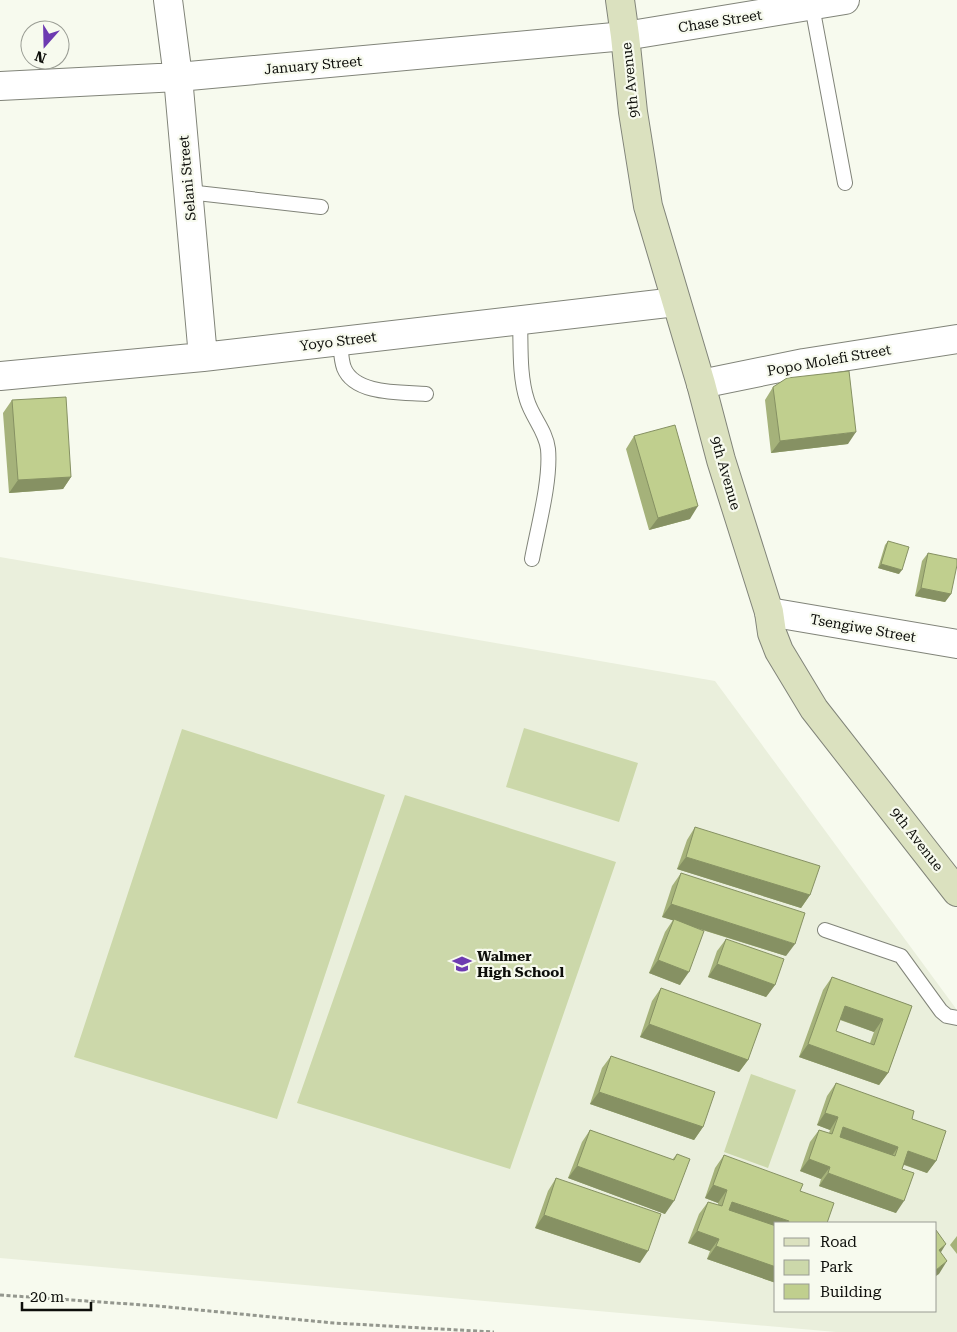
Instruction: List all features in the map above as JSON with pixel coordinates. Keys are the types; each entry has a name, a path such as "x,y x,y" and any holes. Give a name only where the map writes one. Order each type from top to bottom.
{"street":[{"name":"Selani Street","path":"168,0 178,77 202,357"},
{"name":"9th Avenue","path":"620,0 633,112 648,206 701,384 721,460 768,612 772,633 779,651 814,709 957,892"},
{"name":"Chase Street","path":"625,36 845,0"},
{"name":"January Street","path":"0,86 178,77 625,36"},
{"name":"Yoyo Street","path":"0,376 202,357 676,302"},
{"name":"Popo Molefi Street","path":"701,384 804,363 957,340"},
{"name":"Tsengiwe Street","path":"768,612 957,644"}],"lane":[{"path":"812,6 845,183"},
{"path":"188,192 321,206"},
{"path":"520,320 524,390 528,403 544,434 548,458 548,474 532,559"},
{"path":"340,341 345,369 356,382 375,389 426,394"},
{"path":"826,930 901,956 941,1011 947,1016 957,1018"}],"path":[{"path":"0,1295 158,1306 334,1322 494,1332"}],"shaded area":[{"name":"Walmer High School","path":"0,557 715,681 957,1010 957,1332 836,1332 0,1258"}],"green space":[{"path":"524,728 638,763 619,822 506,787"},
{"path":"182,729 385,795 277,1119 74,1057"},
{"path":"405,795 616,862 510,1169 297,1103"},
{"path":"751,1074 796,1090 768,1168 724,1152"}],"building":[{"path":"849,371 856,432 780,441 773,387 787,378"},
{"path":"66,397 71,477 18,480 12,400"},
{"path":"675,425 698,506 658,518 634,436"},
{"path":"888,541 909,547 902,570 881,564"},
{"path":"928,553 957,559 951,594 921,588"},
{"path":"695,827 820,866 810,895 686,857"},
{"path":"681,873 805,913 795,944 671,904"},
{"path":"674,919 704,931 689,972 658,960"},
{"path":"726,939 784,959 775,985 717,964"},
{"path":"832,977 912,1006 888,1073 808,1044","holes":["845,1006 883,1019 874,1045 836,1031"]},
{"path":"661,988 761,1024 748,1060 649,1024"},
{"path":"611,1056 715,1092 703,1127 599,1092"},
{"path":"836,1083 914,1111 912,1119 946,1131 936,1161 908,1151 902,1169 914,1173 904,1201 828,1173 830,1167 809,1159 819,1130 832,1134 838,1117 825,1113","holes":["843,1127 898,1147 895,1156 840,1137"]},
{"path":"590,1130 674,1160 677,1154 690,1159 674,1201 577,1166"},
{"path":"724,1155 803,1184 800,1191 834,1203 827,1222 788,1222 732,1202 729,1210 774,1225 774,1266 716,1246 719,1239 697,1231 708,1202 722,1206 727,1190 713,1185"},
{"path":"556,1178 661,1214 648,1251 544,1215"},
{"path":"937,1231 946,1244 939,1250 947,1261 937,1269"}],"place":[{"name":"Walmer High School","path":"462,964"}]}
